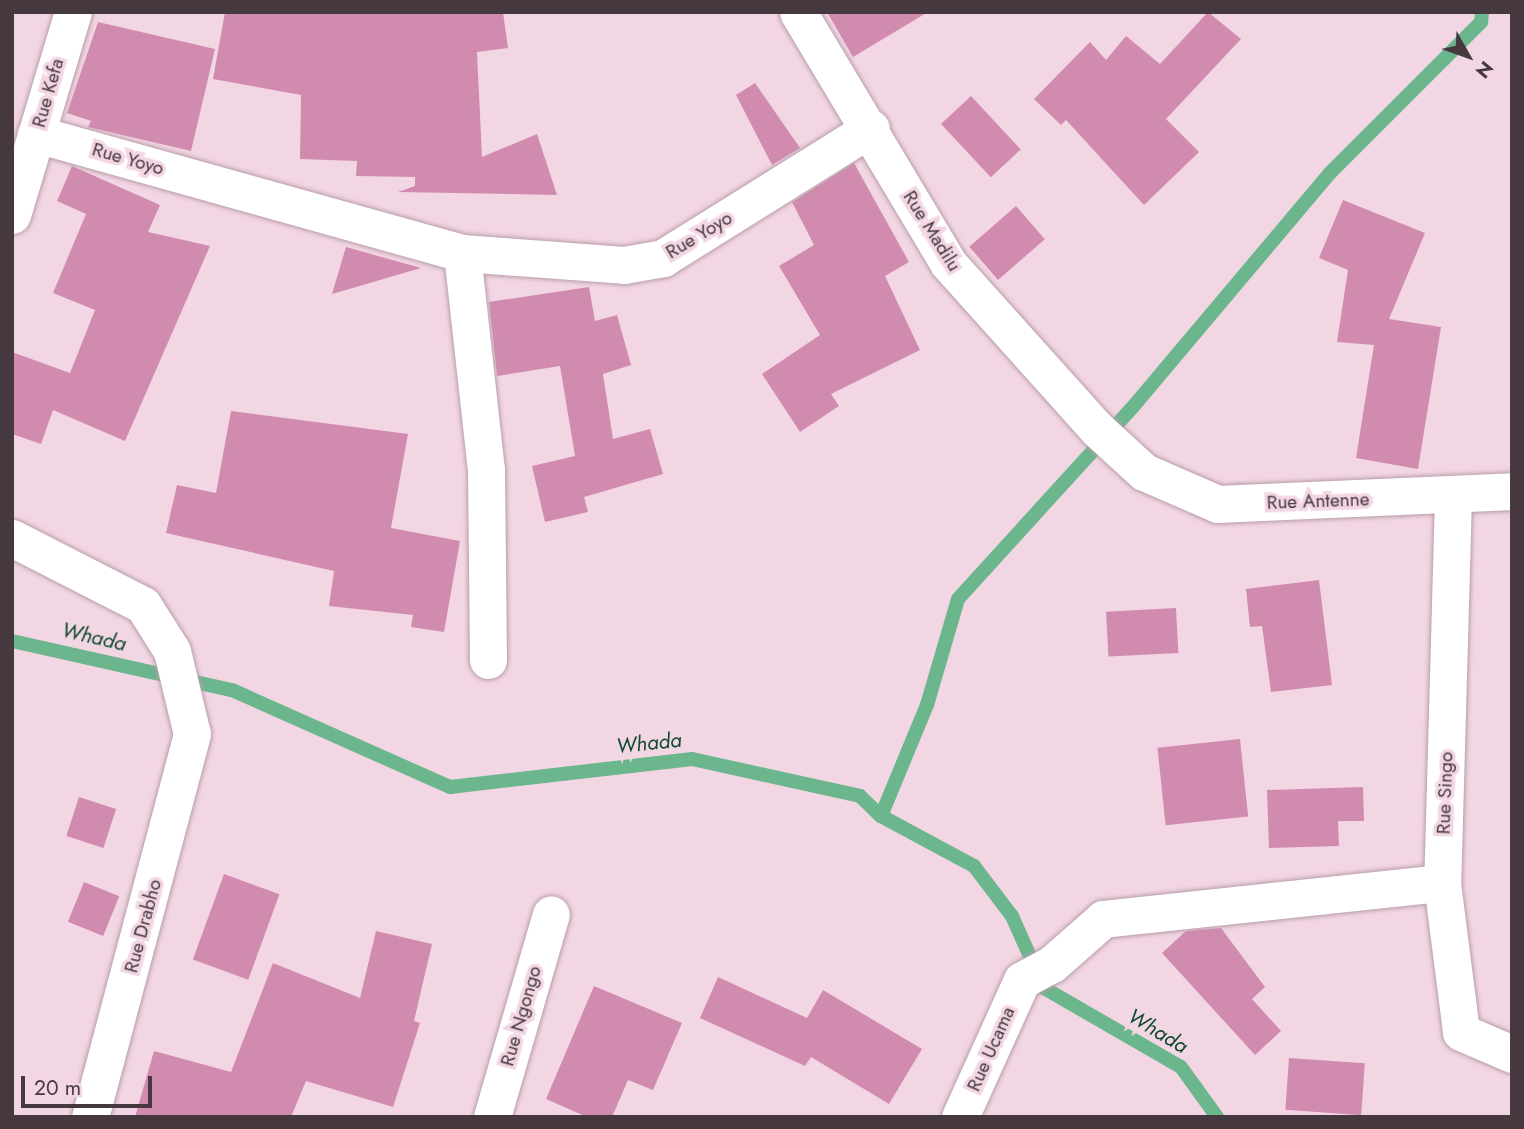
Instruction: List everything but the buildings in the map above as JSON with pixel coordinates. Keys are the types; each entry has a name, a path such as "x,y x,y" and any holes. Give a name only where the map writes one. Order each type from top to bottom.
{"street":[{"name":"Rue Kefa","path":"12,215 26,143 73,12"},
{"name":"Rue Madilu","path":"811,17 948,263 1097,429 1134,463"},
{"name":"Rue Yoyo","path":"26,143 462,254 624,265 663,258 871,128"},
{"path":"462,254 485,469 488,660"},
{"name":"Rue Antenne","path":"1134,463 1218,503 1453,497 1512,491"},
{"name":"Rue Singo","path":"1453,497 1442,883 1461,1032 1512,1054"},
{"name":"Rue Drabho","path":"12,538 143,605 172,651 191,734 90,1117"},
{"name":"Rue Ucama","path":"960,1117 1037,972 1103,919 1442,883"},
{"name":"Rue Ngongo","path":"492,1117 551,914"}],"waterway":[{"path":"881,816 927,705 958,599 1132,408 1330,173 1481,22 1482,12"},
{"name":"Whada","path":"12,641 232,690 450,787 692,759 860,796 881,816 974,866 1012,916 1044,988 1181,1067 1217,1117"}]}
